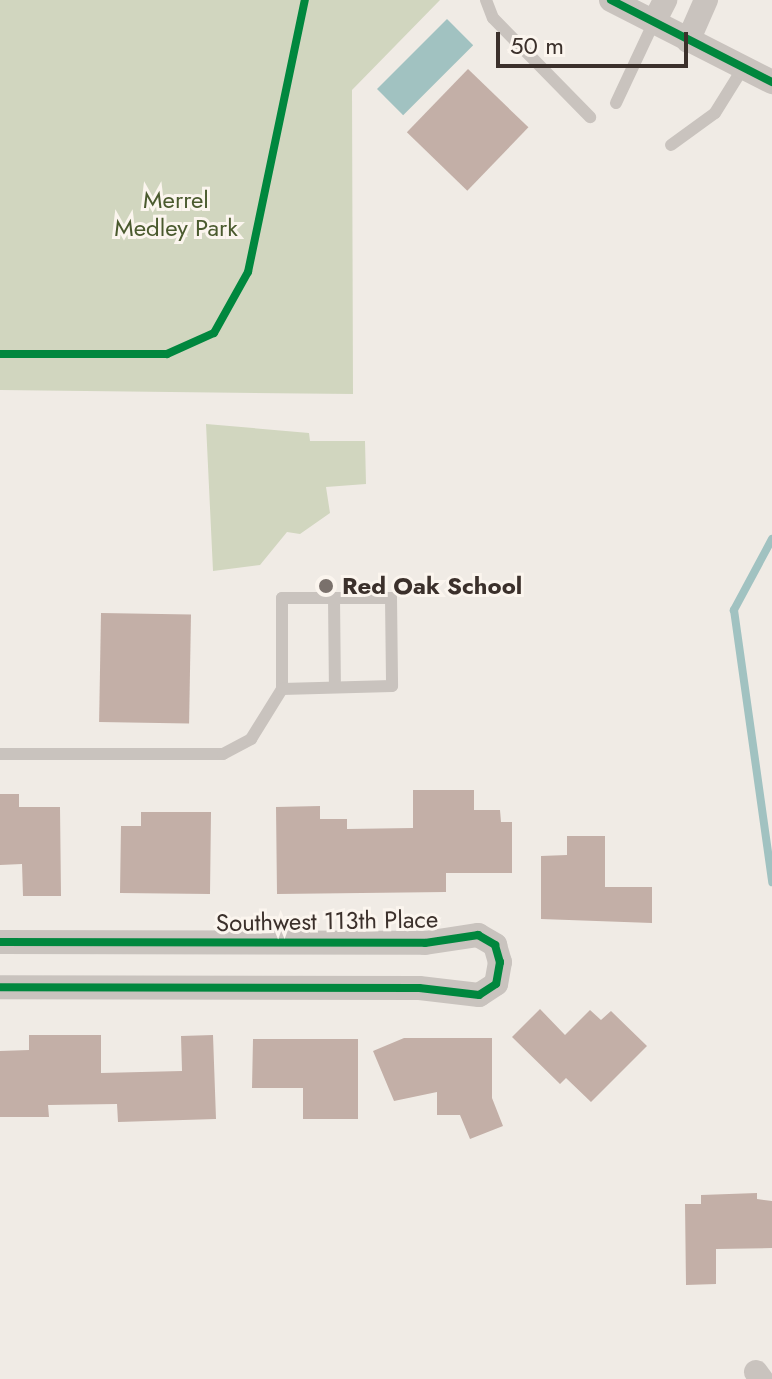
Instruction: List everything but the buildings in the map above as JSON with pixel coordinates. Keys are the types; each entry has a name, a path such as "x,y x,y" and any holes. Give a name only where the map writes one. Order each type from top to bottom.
{"street":[{"path":"611,0 772,82"},
{"path":"654,22 665,0"},
{"path":"688,41 706,0"},
{"name":"Southwest 113th Place","path":"0,942 425,943 478,935 495,945 500,962 496,984 479,995 419,988 0,987"}],"lane":[{"path":"486,0 493,18 590,117"},
{"path":"616,103 654,22"},
{"path":"671,145 715,113 743,68"},
{"path":"0,754 223,754 251,739 282,689 282,598 391,598 392,686 282,689"},
{"path":"334,598 335,687"}],"green space":[{"name":"Merrel Medley Park","path":"0,0 440,0 352,90 353,394 0,390"},
{"path":"206,424 309,433 310,441 365,441 366,484 326,487 330,513 300,534 287,532 260,565 213,571"}],"water":[{"path":"447,19 473,45 403,115 377,89"}],"waterway":[{"path":"772,539 734,610 772,882"}],"cycle path":[{"path":"0,354 167,354 214,333 248,272 305,0"},
{"path":"611,0 772,82"},
{"path":"0,942 425,943 478,935 495,945 500,962 496,984 479,995 419,988 0,987"}],"place":[{"name":"Red Oak School","path":"326,586"}]}
